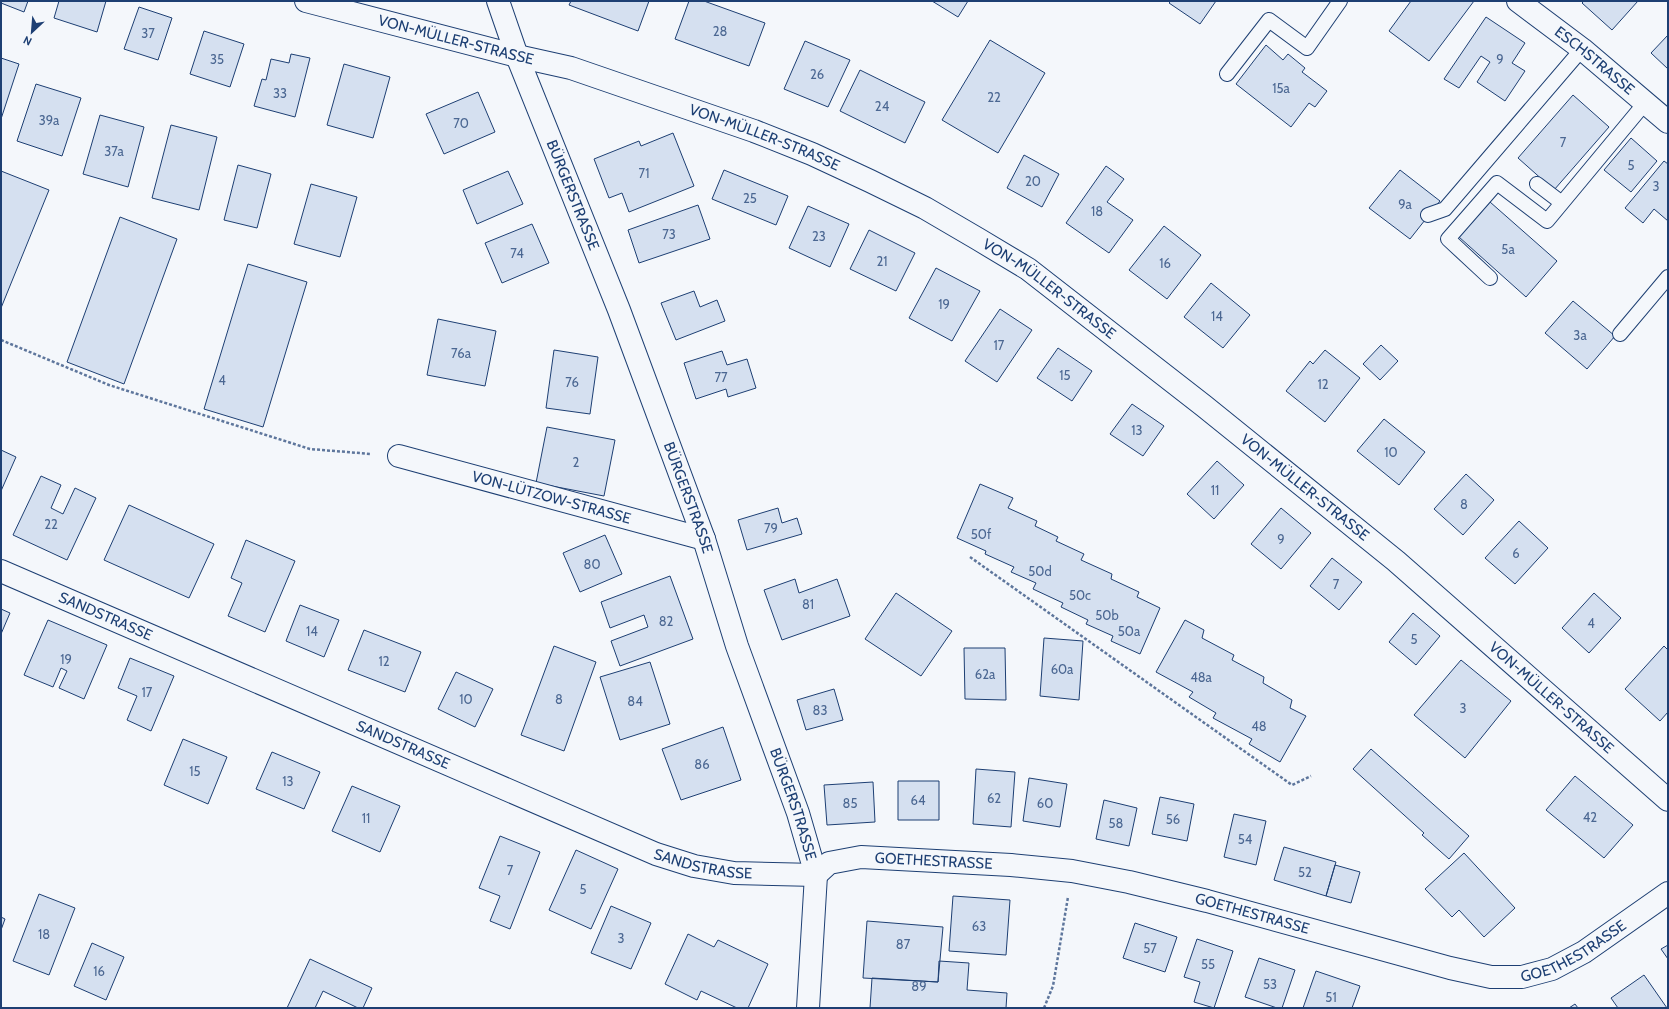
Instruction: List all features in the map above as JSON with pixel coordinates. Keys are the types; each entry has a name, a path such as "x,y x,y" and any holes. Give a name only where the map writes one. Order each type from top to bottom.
{"street":[{"name":"VON-MÜLLER-STRASSE","path":"306,1 517,56 571,68 632,88 754,131 812,154 925,208 1028,270 1204,406 1396,561 1668,800"},
{"name":"BÜRGERSTRASSE","path":"498,1 517,56 619,310 704,539 736,646 798,813 816,875 808,1008"},
{"name":"ESCHSTRASSE","path":"1518,1 1582,49 1668,122"},
{"name":"VON-LÜTZOW-STRASSE","path":"399,456 704,539"},
{"name":"SANDSTRASSE","path":"1,571 656,854 694,866 734,873 816,875"},
{"name":"GOETHESTRASSE","path":"816,875 829,863 861,857 1011,865 1072,871 1129,882 1207,901 1450,968 1491,977 1522,977 1552,969 1584,952 1668,893"}],"lane":[{"path":"1227,74 1269,20 1307,48 1340,1"},
{"path":"1428,215 1445,209 1582,49"},
{"path":"1490,278 1448,239 1497,183 1547,221 1645,103"},
{"path":"1537,184 1562,203"},
{"path":"1620,334 1668,276"}],"path":[{"path":"1,340 109,385 310,449 399,456"},
{"path":"970,557 1292,785 1311,776"},
{"path":"1044,1008 1053,986 1072,871"}],"building":[{"path":"1,1 28,1 24,12 1,3"},
{"path":"59,1 106,1 97,32 54,18"},
{"path":"571,1 649,1 638,31 569,5"},
{"path":"689,1 704,1 765,23 749,66 675,39"},
{"path":"932,1 968,1 958,17"},
{"path":"1171,1 1216,1 1200,24 1169,3"},
{"path":"1411,1 1474,1 1429,61 1389,31"},
{"path":"1584,1 1638,1 1612,30 1582,3"},
{"path":"139,7 172,18 158,60 124,49"},
{"path":"1486,17 1525,43 1512,63 1525,71 1505,101 1477,82 1490,62 1481,56 1459,88 1444,79"},
{"path":"204,31 244,44 230,87 190,74"},
{"path":"1668,35 1668,69 1651,53"},
{"path":"990,40 1045,73 998,153 942,120"},
{"path":"805,41 850,60 828,107 784,89"},
{"path":"1266,45 1283,60 1288,54 1305,68 1302,72 1327,91 1315,107 1309,103 1291,127 1236,84"},
{"path":"291,54 310,58 295,117 254,106 262,79 266,80 271,59 289,63"},
{"path":"1,58 19,64 1,119"},
{"path":"344,64 390,77 373,138 327,125"},
{"path":"860,70 925,102 905,143 840,111"},
{"path":"36,84 81,98 62,156 17,141"},
{"path":"478,92 495,132 444,154 426,114"},
{"path":"1573,95 1609,127 1554,190 1518,158"},
{"path":"100,115 144,127 128,187 83,174"},
{"path":"171,125 217,137 199,210 152,198"},
{"path":"673,133 694,186 629,212 622,193 609,198 594,159 639,141 641,146"},
{"path":"1631,138 1657,161 1631,192 1604,170"},
{"path":"1024,155 1059,174 1042,207 1007,188"},
{"path":"1664,161 1668,164 1668,221 1654,209 1643,223 1625,208"},
{"path":"238,165 271,174 257,228 224,220"},
{"path":"1106,166 1124,179 1107,202 1133,220 1109,253 1066,223"},
{"path":"724,170 788,196 776,225 712,199"},
{"path":"1400,170 1440,201 1410,239 1369,208"},
{"path":"1,171 49,190 1,308"},
{"path":"508,171 523,204 477,224 463,190"},
{"path":"311,184 357,197 340,257 294,244"},
{"path":"1490,202 1557,261 1526,297 1459,237"},
{"path":"698,205 710,239 639,263 628,230"},
{"path":"808,206 849,224 830,267 789,248"},
{"path":"120,217 177,239 124,384 67,362"},
{"path":"532,224 549,263 502,283 485,243"},
{"path":"1164,226 1201,255 1167,299 1129,270"},
{"path":"869,230 915,253 896,291 850,269"},
{"path":"248,264 307,282 263,427 204,409"},
{"path":"936,268 980,291 952,341 909,318"},
{"path":"1211,283 1250,315 1223,348 1184,317"},
{"path":"694,291 700,307 717,300 725,321 676,340 661,303"},
{"path":"1573,301 1615,336 1587,369 1545,333"},
{"path":"1000,309 1032,330 997,382 965,361"},
{"path":"438,319 496,331 485,386 427,375"},
{"path":"1381,345 1398,361 1380,380 1363,364"},
{"path":"1058,348 1092,371 1072,401 1037,378"},
{"path":"554,350 598,357 590,414 546,408"},
{"path":"1325,350 1360,378 1325,422 1286,391 1310,361 1313,364"},
{"path":"722,351 727,365 747,359 756,388 728,397 726,389 696,399 684,363"},
{"path":"1132,404 1164,426 1143,456 1110,434"},
{"path":"1384,419 1425,452 1399,485 1357,451"},
{"path":"547,427 615,440 604,496 536,483"},
{"path":"1,450 16,457 1,491"},
{"path":"1217,461 1244,485 1214,519 1187,494"},
{"path":"1466,474 1494,500 1463,535 1434,509"},
{"path":"41,476 61,485 51,508 63,514 75,488 96,498 67,560 13,535"},
{"path":"980,484 1013,498 1008,508 1037,521 1035,526 1058,537 1056,541 1084,554 1081,560 1112,574 1111,579 1139,592 1137,597 1160,608 1140,654 1111,641 1113,636 1086,624 1088,620 1061,607 1063,603 1033,589 1036,583 1011,572 1014,567 985,554 986,551 957,538"},
{"path":"129,505 214,544 189,598 104,560"},
{"path":"778,508 782,523 797,518 802,534 747,550 738,520"},
{"path":"1281,508 1311,533 1281,569 1251,544"},
{"path":"1519,521 1548,548 1515,584 1485,558"},
{"path":"605,535 622,574 580,592 563,553"},
{"path":"246,540 295,561 265,632 228,616 242,583 231,578"},
{"path":"1332,558 1362,582 1339,610 1310,586"},
{"path":"670,576 693,639 620,666 611,641 648,627 644,615 610,628 601,602"},
{"path":"795,579 799,593 837,579 850,616 782,640 764,590"},
{"path":"896,593 952,631 921,676 865,639"},
{"path":"1594,593 1621,618 1589,653 1562,628"},
{"path":"300,605 339,620 324,657 286,641"},
{"path":"1,609 10,613 1,634"},
{"path":"1413,613 1440,636 1416,665 1389,642"},
{"path":"48,620 107,645 84,699 59,688 67,671 61,668 53,687 24,675"},
{"path":"1185,620 1204,630 1202,638 1234,655 1232,660 1264,677 1263,683 1292,700 1290,708 1306,716 1280,762 1249,744 1252,739 1213,718 1216,713 1189,697 1193,692 1156,672"},
{"path":"364,630 421,652 405,692 348,670"},
{"path":"1044,638 1083,641 1079,700 1040,696"},
{"path":"554,646 596,662 564,751 521,735"},
{"path":"1664,646 1668,650 1668,712 1660,721 1625,689"},
{"path":"964,648 1005,648 1006,700 965,699"},
{"path":"130,658 174,676 151,731 127,720 137,696 118,688"},
{"path":"1461,660 1511,701 1465,758 1414,715"},
{"path":"650,662 670,724 620,740 600,677"},
{"path":"456,672 493,689 475,727 438,709"},
{"path":"834,689 843,720 806,730 797,700"},
{"path":"723,727 741,780 681,800 662,749"},
{"path":"183,739 227,757 208,804 164,785"},
{"path":"1371,749 1469,836 1449,859 1422,835 1424,833 1353,769"},
{"path":"272,752 320,772 304,809 256,789"},
{"path":"976,769 1015,772 1011,827 973,824"},
{"path":"1575,776 1633,825 1604,858 1546,810"},
{"path":"1029,778 1067,784 1060,827 1023,821"},
{"path":"898,781 939,781 939,820 898,820"},
{"path":"873,782 875,822 827,825 824,785"},
{"path":"352,786 400,806 380,852 332,831"},
{"path":"1160,797 1194,804 1187,841 1152,834"},
{"path":"1104,800 1137,808 1129,846 1096,839"},
{"path":"1234,814 1266,821 1256,865 1224,857"},
{"path":"500,836 540,852 510,929 490,921 500,896 479,888"},
{"path":"1284,847 1336,862 1326,896 1274,880"},
{"path":"576,850 618,869 591,929 549,910"},
{"path":"1464,853 1515,908 1484,937 1459,910 1452,917 1425,889"},
{"path":"1335,865 1360,872 1351,903 1326,896"},
{"path":"39,894 75,908 49,975 13,961"},
{"path":"953,896 1010,900 1006,955 949,951"},
{"path":"611,906 651,923 631,969 591,953"},
{"path":"1,917 5,919 1,930"},
{"path":"867,921 943,927 938,982 863,978"},
{"path":"1135,923 1177,937 1165,972 1123,958"},
{"path":"688,934 714,947 718,940 768,964 748,1008 737,1008 701,991 697,1000 665,984"},
{"path":"1197,939 1233,951 1214,1008 1194,1002 1200,982 1184,977"},
{"path":"92,943 124,957 106,1000 74,986"},
{"path":"1668,945 1668,959 1661,949"},
{"path":"1259,958 1295,970 1282,1008 1277,1008 1245,997"},
{"path":"310,959 372,988 363,1008 358,1008 323,991 315,1008 287,1008"},
{"path":"939,961 969,963 967,990 1007,993 1006,1008 870,1008 872,978 938,982"},
{"path":"1316,971 1360,986 1352,1008 1303,1008"},
{"path":"1644,975 1667,1008 1618,1008 1611,998"},
{"path":"1575,1004 1578,1008 1569,1008"}]}
